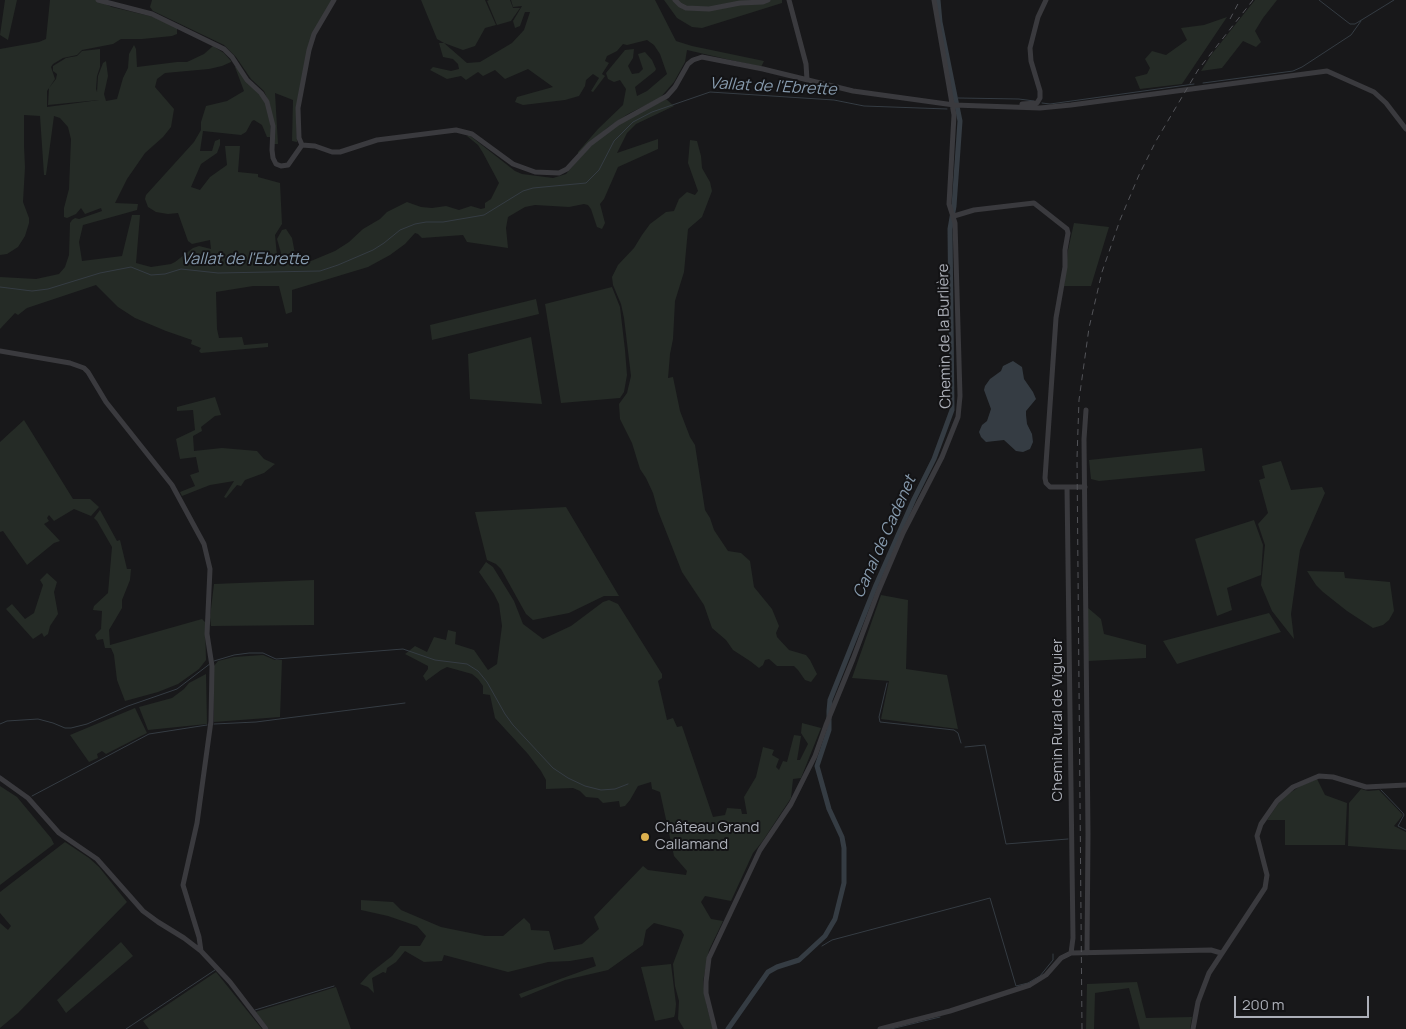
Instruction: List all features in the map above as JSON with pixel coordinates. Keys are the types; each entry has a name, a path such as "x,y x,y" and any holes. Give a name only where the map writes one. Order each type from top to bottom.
{"street":[{"path":"98,0 152,14 224,49 232,57 247,80 261,93 267,102 273,126 272,150 276,164 281,166 288,165 302,145"},
{"path":"302,145 299,138 298,108 309,50 314,34 334,0"},
{"path":"675,0 686,8 709,9 768,0"},
{"path":"789,0 806,64 807,80"},
{"name":"Chemin de la Burlière","path":"716,1029 706,993 709,958 760,850 797,794 815,756 903,533 942,457 958,416 960,396 955,222 949,204 957,104 944,63 934,0"},
{"path":"1006,106 1034,104 1040,98 1040,91 1031,61 1030,48 1038,17 1046,0"},
{"path":"302,145 340,152 377,140 456,130 468,132 477,137 513,164 535,172 559,173 567,169 590,144 618,123 667,96 690,61 697,58 764,66 807,80 853,91 957,104 1044,108 1327,71 1374,92 1390,107 1406,129"},
{"path":"952,213 1034,202 1067,229 1065,267 1056,318 1045,478 1046,483 1050,487 1085,487"},
{"path":"0,351 70,363 84,368 106,402 172,485 204,544 210,569 207,634 212,666 211,721 197,823 183,885 199,937 201,951"},
{"path":"1086,410 1084,439 1087,953"},
{"name":"Chemin Rural de Viguier","path":"1067,487 1073,938 1071,953"},
{"path":"1193,1029 1204,985 1221,953 1265,888 1266,876 1257,836 1261,824 1277,801 1299,784 1319,776 1333,777 1366,788 1406,785"},
{"path":"0,778 28,798 59,833 96,859 143,911 201,951 230,982 266,1029"},
{"path":"880,1029 950,1011 1030,985 1046,975 1061,958 1071,953 1211,950 1221,953"}],"shaded area":[{"path":"5,0 17,0 8,40 0,35"},
{"path":"50,0 96,0 112,7 154,17 177,28 177,34 172,36 121,39 113,44 82,50 77,55 63,58 51,67 55,79 49,88 56,79 57,74 53,71 53,66 66,58 77,56 82,51 100,49 100,67 97,76 96,89 97,92 98,76 103,63 106,61 108,76 104,94 106,101 117,99 128,68 129,54 134,45 137,67 187,62 204,54 213,46 224,53 231,61 222,66 209,69 165,73 157,79 155,87 174,109 171,127 145,153 127,179 115,203 138,204 137,210 83,225 79,242 82,261 122,256 132,215 140,215 136,263 151,267 171,264 193,248 199,246 211,249 210,240 192,244 188,241 178,213 156,212 148,207 145,199 146,195 194,142 201,130 201,122 206,106 227,101 244,91 235,67 264,97 270,116 271,137 267,137 262,125 254,120 246,132 241,135 203,131 200,151 212,151 215,141 220,139 220,145 217,153 201,164 191,187 200,190 210,177 227,165 225,146 240,146 238,172 258,174 258,177 280,183 282,224 275,235 277,256 268,254 263,256 278,257 281,253 277,239 282,230 286,229 292,238 296,259 303,262 311,261 335,251 387,212 407,202 421,207 432,208 446,206 459,210 471,206 481,209 485,208 485,203 491,199 499,183 478,145 467,136 469,135 515,171 522,174 553,178 566,174 603,134 628,119 666,99 674,106 636,124 627,133 617,153 658,139 658,149 618,167 600,204 605,223 602,229 597,227 588,205 569,207 535,205 525,207 508,217 506,228 508,248 467,242 463,235 422,238 415,233 405,244 390,255 368,267 292,290 292,312 286,314 279,286 253,286 216,292 219,338 242,337 244,345 268,343 268,347 201,353 199,351 201,348 191,344 192,340 135,318 118,307 96,285 27,308 18,315 15,313 0,329 0,277 36,279 59,274 65,267 69,255 70,223 72,220 102,211 101,208 85,214 81,208 76,214 67,218 64,217 64,208 69,189 71,139 68,127 60,118 54,116 46,175 44,175 40,116 24,115 25,167 23,202 29,223 25,236 18,247 7,254 0,255 0,49 46,39","holes":["49,88 48,105 99,100 47,107 47,91"]},
{"path":"152,0 333,0 318,24 296,108 297,142 292,141 293,100 275,93 278,144 274,144 270,105 264,91 251,79 236,57 224,45 153,11 150,7"},
{"path":"421,0 485,0 496,25 485,28 475,46 463,50 437,39"},
{"path":"510,0 513,8 520,8 511,21 497,25 487,1"},
{"path":"511,0 655,0 676,41 764,61 761,67 687,50 685,62 674,82 660,98 628,114 607,128 578,154 598,129 623,105 626,89 620,80 614,82 608,79 606,73 625,50 634,49 633,58 628,66 632,74 639,73 643,69 638,54 645,52 652,60 656,69 635,87 637,96 647,91 667,74 660,54 654,45 647,40 627,45 623,44 617,51 607,56 605,61 609,63 602,74 605,76 593,92 591,91 599,78 593,74 586,80 579,96 565,100 523,105 515,102 517,97 553,87 528,69 505,79 495,70 483,76 478,72 466,80 461,76 447,79 430,70 433,67 451,71 459,69 458,64 453,59 443,57 439,43 444,43 467,63 480,62 512,43 524,30 530,12 525,12 520,26 515,28 513,21 522,6 513,7"},
{"path":"664,0 782,0 782,3 702,28 692,27 677,18"},
{"path":"1255,0 1277,0 1255,31 1261,42 1256,47 1243,41 1222,68 1201,71 1211,55"},
{"path":"1227,17 1182,84 1140,89 1135,77 1147,74 1150,68 1145,59 1152,51 1166,55 1187,40 1181,28 1204,25"},
{"path":"690,140 697,141 702,168 710,182 712,191 702,217 688,229 684,272 675,301 668,378 673,377 680,411 695,445 705,510 714,530 728,551 741,553 750,561 754,587 772,609 779,626 776,633 777,637 789,650 806,655 810,660 817,674 811,682 805,680 794,666 777,666 769,659 765,660 759,668 733,650 726,640 712,628 704,605 682,572 658,511 653,493 640,469 632,443 620,419 619,404 627,393 631,376 624,318 612,277 618,265 634,248 650,224 666,212 674,211 679,199 687,192 695,195 698,191 688,163"},
{"path":"1074,223 1109,227 1091,286 1064,286 1068,250"},
{"path":"612,287 620,307 625,350 627,375 624,392 620,398 561,403 545,304"},
{"path":"536,299 539,314 432,340 430,325"},
{"path":"531,337 542,404 470,399 468,354"},
{"path":"1013,361 1022,367 1024,379 1036,399 1026,411 1027,424 1032,434 1033,442 1030,449 1023,452 1016,451 1004,440 986,442 979,432 982,425 987,421 991,409 984,390 985,386 990,379 1001,371 1003,366"},
{"path":"215,397 221,415 215,416 201,427 202,431 193,436 194,451 222,448 257,451 264,459 275,464 264,473 245,480 241,486 237,485 226,498 224,497 234,481 210,485 182,496 180,492 195,486 190,475 199,472 196,457 180,459 176,439 195,430 193,410 177,411 177,407"},
{"path":"24,420 73,499 90,499 99,507 91,516 74,509 54,521 49,515 47,518 49,521 44,524 60,541 54,543 27,565 3,531 0,532 0,442"},
{"path":"1202,448 1205,471 1099,481 1091,479 1089,460"},
{"path":"1281,461 1291,490 1322,487 1325,493 1300,550 1291,614 1294,639 1272,611 1261,585 1265,545 1258,524 1268,513 1259,480 1265,478 1262,466"},
{"path":"566,507 619,596 604,596 569,613 533,620 526,614 501,569 496,564 487,560 475,512"},
{"path":"100,510 117,541 120,540 127,569 131,569 130,580 122,600 122,608 109,630 110,645 202,619 205,622 206,660 199,669 178,684 158,692 125,701 117,680 114,655 111,648 105,648 103,639 97,640 95,635 101,629 102,611 93,610 94,606 108,593 112,547 94,518"},
{"path":"1254,520 1263,545 1261,575 1227,588 1232,610 1217,616 1195,539"},
{"path":"486,562 493,567 514,601 523,624 543,639 571,626 603,602 609,600 618,604 662,674 662,678 658,681 667,720 673,718 677,727 682,726 713,817 725,815 727,808 741,809 742,814 747,814 744,797 756,777 763,747 774,750 772,755 779,759 776,767 779,770 783,761 787,762 794,735 801,736 797,760 800,760 808,744 801,733 802,723 821,728 801,778 793,779 791,798 753,853 731,901 705,896 701,902 711,919 723,921 709,950 703,982 713,1029 684,1029 678,1019 679,1001 675,986 673,964 684,935 681,930 654,923 646,930 643,945 608,970 565,980 521,998 519,994 596,966 593,957 548,962 508,972 444,955 442,961 424,962 405,951 396,962 387,968 386,973 383,972 372,978 374,993 368,987 360,984 369,974 392,956 400,946 420,946 426,936 417,926 388,916 361,910 361,900 393,902 401,910 441,927 485,936 503,936 524,918 530,924 531,930 549,931 554,950 582,944 599,929 594,917 643,866 648,870 686,875 687,871 674,856 660,792 652,789 651,782 638,786 625,806 620,807 619,801 603,803 598,798 586,797 580,791 573,788 546,789 546,780 541,771 495,718 490,695 483,694 483,686 478,679 472,674 447,667 426,681 423,676 428,666 405,654 415,646 427,652 434,637 446,640 448,630 456,632 455,644 474,650 488,670 497,664 502,626 499,604 479,572"},
{"path":"1307,571 1344,572 1345,578 1390,582 1394,611 1389,620 1383,625 1373,628 1323,592"},
{"path":"47,573 57,582 54,592 58,614 50,626 48,634 44,637 42,633 33,639 6,609 12,604 25,619 34,613 43,585 40,580"},
{"path":"314,580 314,625 211,626 210,617 214,584"},
{"path":"881,595 908,600 906,669 947,675 958,729 881,719 889,681 852,678"},
{"path":"1088,608 1101,619 1104,634 1146,645 1146,658 1088,661"},
{"path":"1269,613 1281,632 1177,664 1163,641"},
{"path":"263,655 275,660 282,660 280,717 214,722 214,666 218,661 234,657"},
{"path":"206,674 207,724 148,730 139,707 172,698 189,683"},
{"path":"135,708 147,733 106,754 102,751 97,754 98,758 89,762 70,735"},
{"path":"1317,779 1325,795 1347,803 1345,845 1285,845 1285,820 1267,820 1282,798 1302,785"},
{"path":"0,786 17,797 54,844 0,885"},
{"path":"1361,789 1368,791 1379,790 1403,815 1394,826 1406,832 1406,850 1348,846 1349,803"},
{"path":"65,842 99,867 127,902 18,1013 0,1028 0,923 8,930 11,926 0,913 0,892"},
{"path":"121,942 133,956 66,1013 57,1000"},
{"path":"671,964 676,1004 675,1014 674,1017 655,1021 641,967"},
{"path":"216,972 262,1029 149,1029 143,1021"},
{"path":"1137,982 1146,1018 1192,1017 1190,1029 1140,1029 1129,988 1095,993 1094,1029 1086,1029 1087,984"},
{"path":"336,987 351,1029 269,1029 255,1012"}],"waterway":[{"name":"Canal de Cadenet","path":"728,1029 768,972 799,960 825,936 835,919 844,883 844,848 842,837 829,809 817,766 829,730 830,700 876,585 934,459 952,410 950,229 954,206 960,121 940,22 938,0"},
{"name":"Vallat de l'Ebrette","path":"1319,0 1350,24 1355,24 1394,0"},
{"name":"Vallat de l'Ebrette","path":"1203,83 1293,71 1351,35 1361,21"},
{"name":"Vallat de l'Ebrette","path":"1042,103 1050,104 1194,84"},
{"name":"Vallat de l'Ebrette","path":"0,287 32,291 48,289 100,273 131,267 151,275 165,274 181,269 218,273 320,271 373,250 400,230 415,224 443,222 484,215 523,191 533,188 586,183 599,170 614,141 633,122 652,112 710,92 834,100 864,106 947,109"},
{"name":"Vallat de l'Ebrette","path":"958,98 1034,101"},
{"path":"214,661 249,653 263,653 276,659 403,649 435,660 467,664 478,671 487,682 513,725 553,768 585,786 601,790 615,789 628,784"},
{"path":"0,724 7,721 38,719 65,728 87,724 128,706 177,689 211,663"},
{"path":"887,683 879,717 880,722 954,730 958,733 961,743"},
{"path":"214,724 256,722 405,703"},
{"path":"32,796 149,734 207,725"},
{"path":"965,747 985,745 1006,844 1068,839"},
{"path":"1381,790 1403,813 1404,815 1398,826 1406,830"},
{"path":"822,946 832,940 990,898 1016,986 1028,983 1040,976 1053,960 1053,954"},
{"path":"126,1029 215,970"},
{"path":"255,1010 334,986"},
{"path":"891,1029 940,1017"}],"railway":[{"path":"1230,19 1240,0"},
{"path":"1082,1029 1077,458 1079,400 1089,328 1102,272 1120,220 1139,175 1156,141 1198,70 1253,0"}],"place":[{"name":"Château Grand Callamand","path":"645,837"}]}
